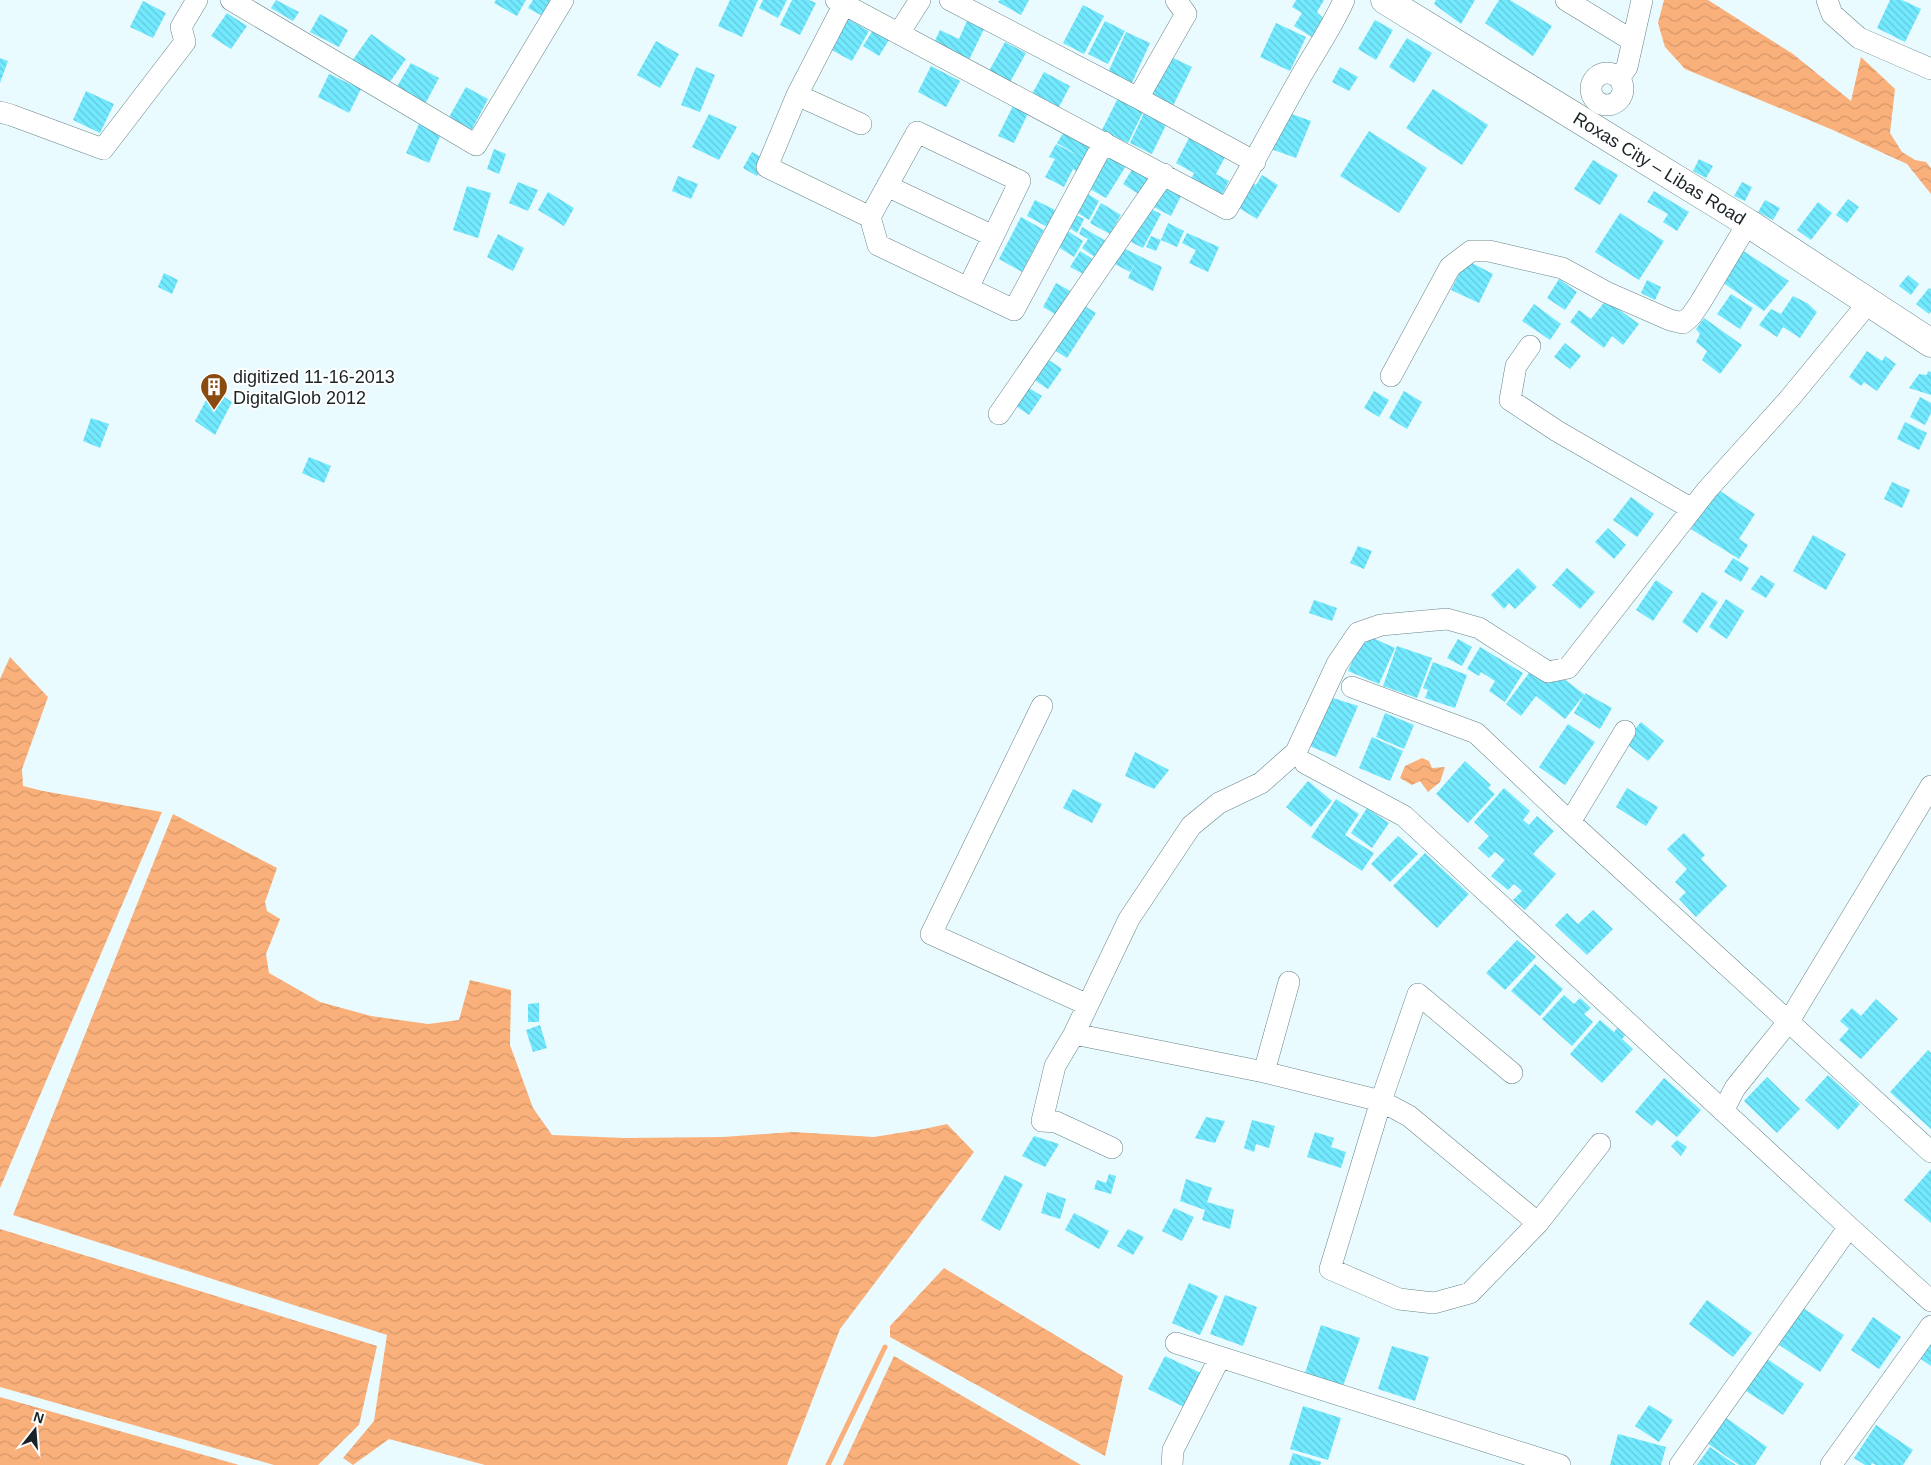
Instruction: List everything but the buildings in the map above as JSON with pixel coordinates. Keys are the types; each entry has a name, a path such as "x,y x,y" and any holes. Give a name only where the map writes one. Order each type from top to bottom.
{"main road":[{"name":"Roxas City – Libas Road","path":"1385,0 1589,111 1748,223 1931,343"}],"street":[{"path":"0,112 103,149 185,42 181,28 198,0"},
{"path":"231,0 476,145 563,0"},
{"path":"899,33 920,0"},
{"path":"950,0 1138,98 1255,162"},
{"path":"1138,98 1186,14 1176,0"},
{"path":"870,217 767,167 797,95 840,2 1227,208 1255,162 1304,71 1332,26 1344,0"},
{"path":"1566,0 1633,41"},
{"path":"1589,111 1617,101 1622,96 1623,83 1619,78 1627,67 1642,0"},
{"path":"1827,0 1832,14 1859,38 1931,69"},
{"path":"797,95 861,124"},
{"path":"968,288 1020,181 916,132 870,217 878,245 1014,310 1104,142"},
{"path":"999,414 1164,174"},
{"path":"887,186 994,236"},
{"path":"1391,376 1450,267 1471,251 1489,251 1562,268 1606,292 1670,320 1683,323 1691,316 1700,303 1748,223"},
{"path":"1112,1148 1056,1122 1042,1121 1055,1066 1074,1034 1129,919 1191,826 1219,802 1261,783 1296,752 1337,664 1358,633 1381,625 1447,619 1479,628 1548,672 1568,668 1707,490 1790,398 1869,302"},
{"path":"1530,346 1516,366 1510,400 1557,431 1692,509"},
{"path":"1352,687 1476,733 1570,822 1931,1152"},
{"path":"1042,706 931,934 1088,1005"},
{"path":"1570,822 1625,731"},
{"path":"1305,763 1404,816 1723,1112 1931,1301"},
{"path":"1723,1112 1735,1088 1789,1021 1931,786"},
{"path":"1264,1072 1289,982"},
{"path":"1512,1074 1418,994 1381,1101 1330,1269 1399,1299 1434,1303 1470,1293 1538,1223 1600,1144"},
{"path":"1074,1034 1264,1072 1381,1101 1409,1116 1538,1223"},
{"path":"1680,1465 1849,1227"},
{"path":"1831,1465 1931,1326"},
{"path":"1176,1343 1512,1458 1560,1465"},
{"path":"1172,1465 1173,1450 1220,1357"}],"water":[{"path":"1664,0 1708,0 1793,54 1851,101 1861,57 1895,89 1890,133 1902,152 1915,160 1926,162 1931,168 1931,194 1907,164 1833,130 1685,69 1665,47 1658,23"},
{"path":"10,657 48,697 22,769 23,786 162,812 0,1188 0,679"},
{"path":"1422,758 1429,761 1432,768 1445,767 1440,782 1428,792 1420,781 1412,785 1400,778 1405,766"},
{"path":"173,814 277,868 265,902 267,911 280,919 266,954 269,973 320,1002 371,1016 428,1024 459,1020 470,980 511,990 510,1045 533,1108 552,1135 624,1138 723,1137 793,1132 874,1137 947,1124 974,1152 840,1329 787,1465 485,1465 389,1439 353,1465 343,1458 374,1421 387,1335 13,1215"},
{"path":"0,1229 377,1346 359,1425 318,1465 274,1465 0,1387"},
{"path":"944,1268 1123,1376 1105,1456 890,1337 890,1326"},
{"path":"894,1356 1081,1465 843,1465"},
{"path":"0,1397 239,1465 0,1465"}],"waterway":[{"path":"828,1465 885,1347"}],"place":[{"name":"digitized 11-16-2013 DigitalGlob 2012","path":"214,411"}]}
